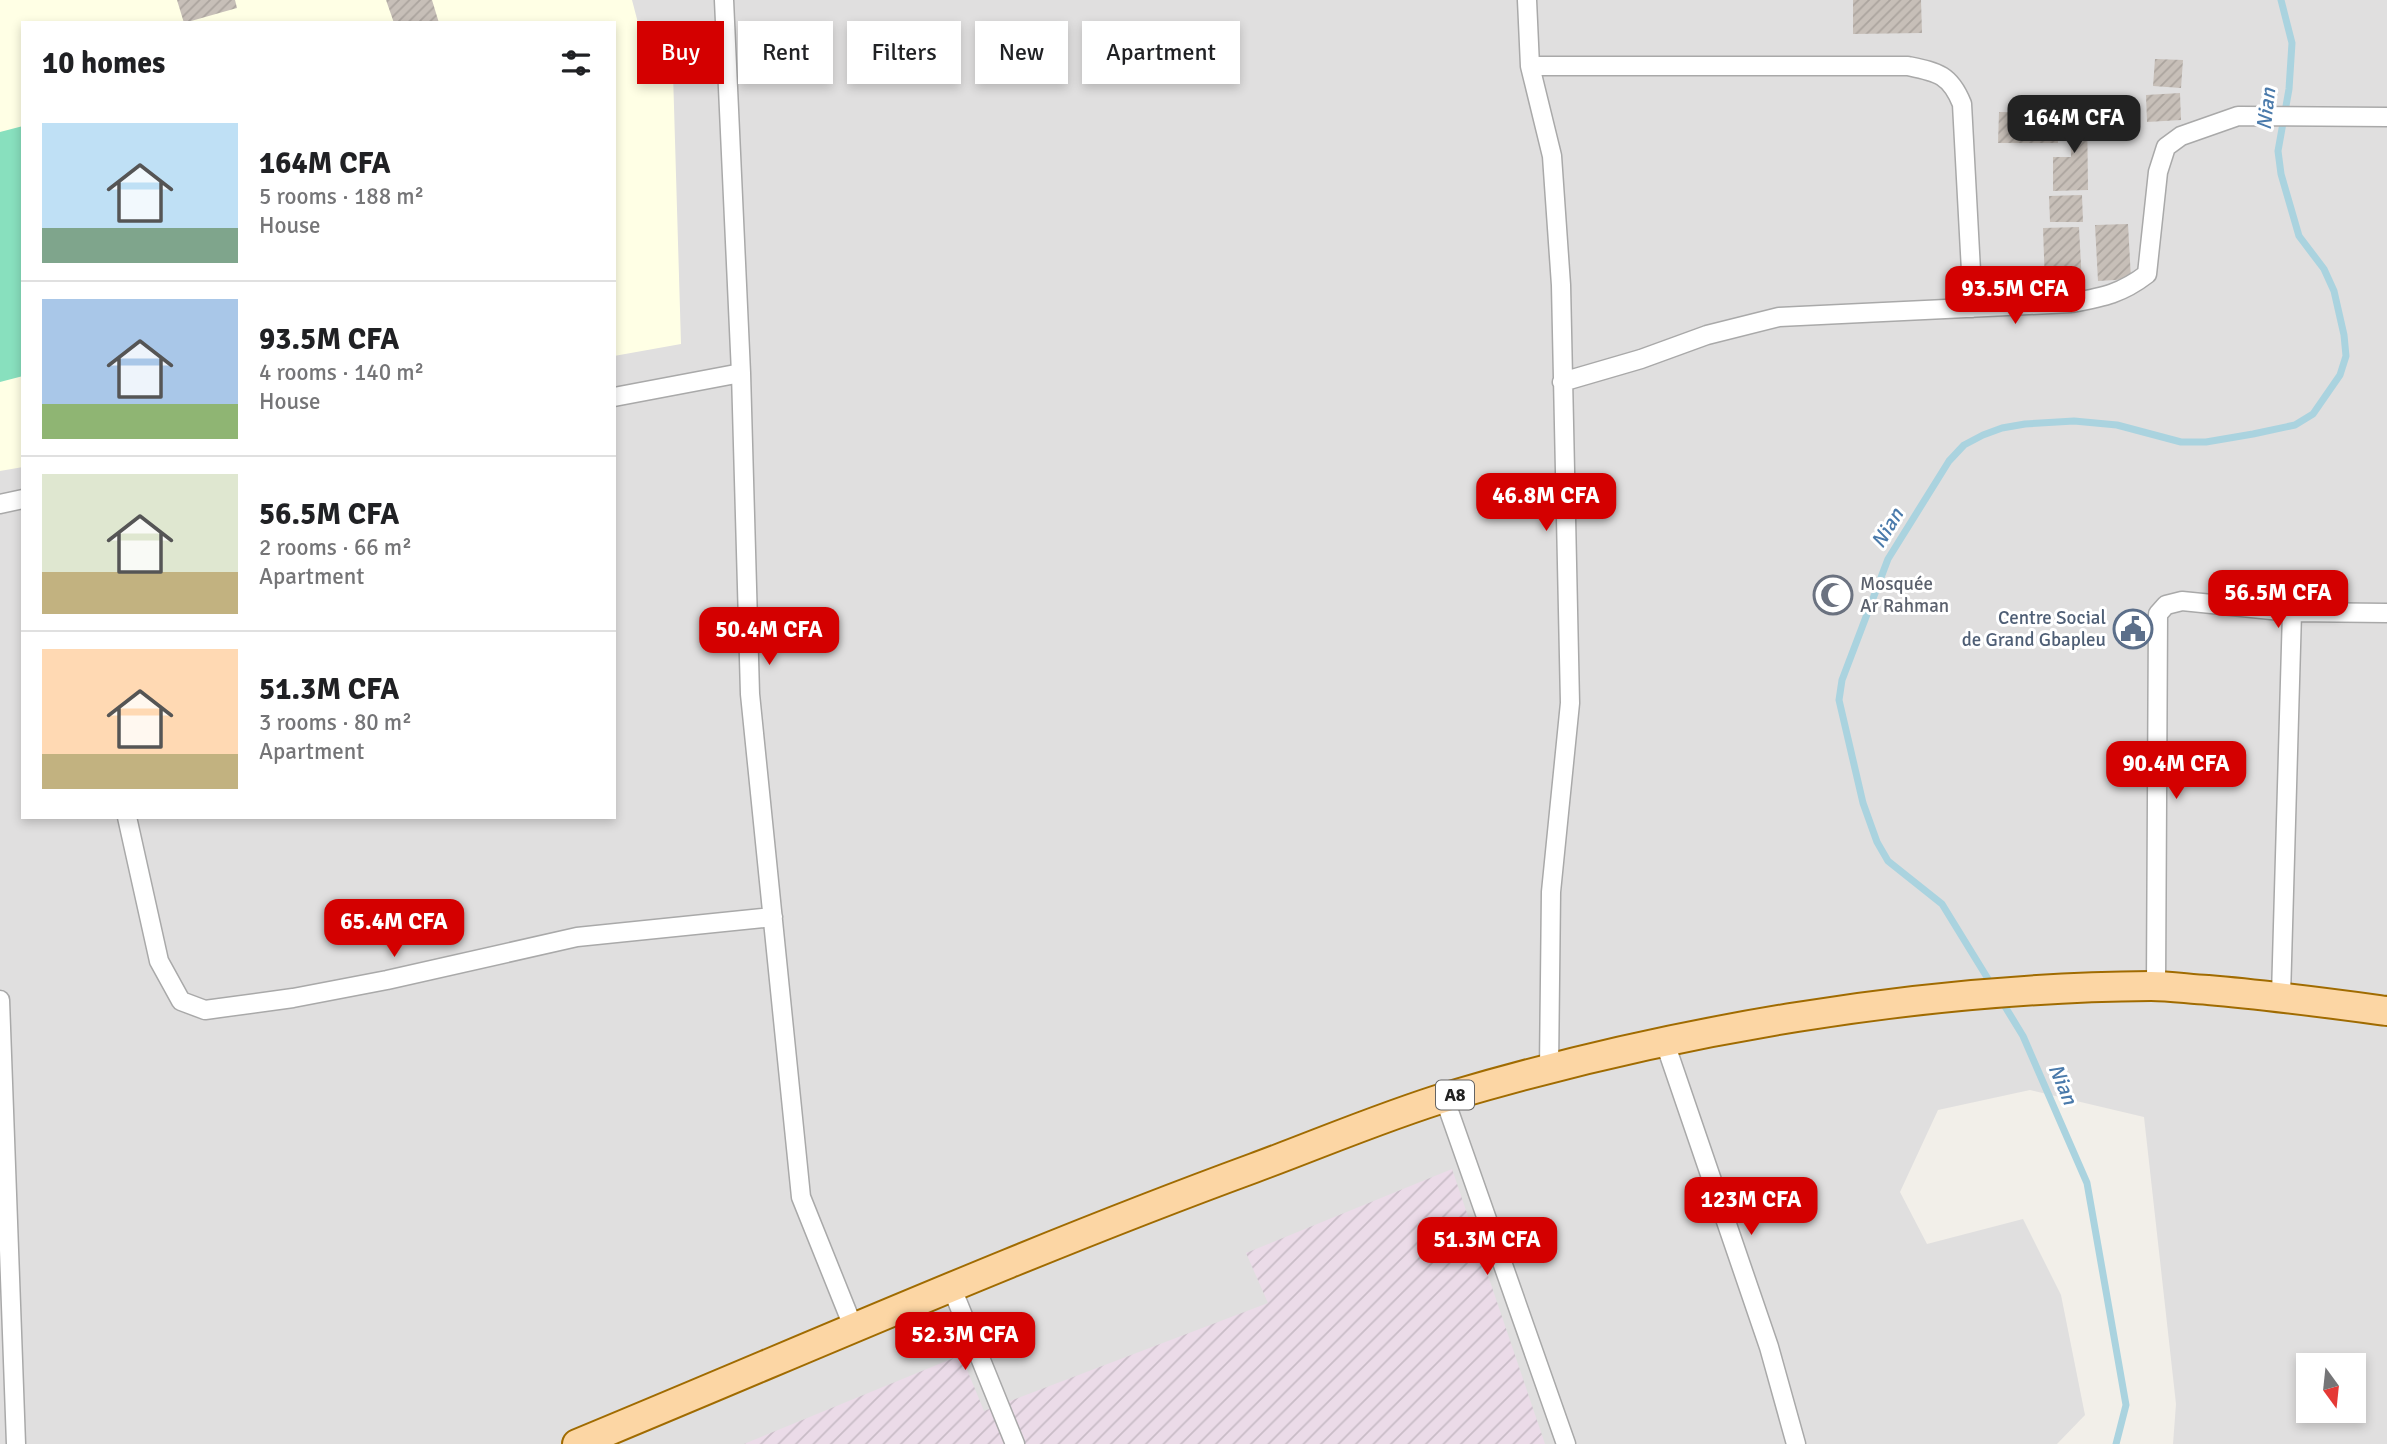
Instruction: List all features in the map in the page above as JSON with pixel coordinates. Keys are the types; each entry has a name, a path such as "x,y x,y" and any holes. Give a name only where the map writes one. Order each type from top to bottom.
{"main road":[{"name":"A8","path":"578,1444 951,1286 1204,1186 1444,1097 1549,1068 1665,1043 1845,1010 2026,991 2156,986 2281,996 2387,1012"}],"street":[{"path":"724,0 741,373 750,694 801,1197 853,1329"},
{"path":"1527,0 1530,66 1552,156 1561,285 1570,703 1551,892 1549,1068"},
{"path":"1530,66 1908,66 1937,72 1955,87 1962,104 1973,308"},
{"path":"1562,382 1641,359 1707,335 1779,317 2071,303 2129,288 2147,274 2158,172 2166,148 2181,136 2238,116 2387,117"},
{"path":"616,397 741,373"},
{"path":"0,504 21,499"},
{"path":"2156,986 2158,614 2165,605 2182,601 2292,612 2387,613"},
{"path":"2281,996 2292,612"},
{"path":"127,819 159,961 181,1001 205,1010 293,998 387,980 576,937 773,917"},
{"path":"0,1000 8,1398 16,1444"},
{"path":"1665,1043 1769,1347 1796,1444"},
{"path":"1444,1097 1566,1444"},
{"path":"951,1286 1015,1444"}],"shaded area":[{"path":"0,0 2387,0 2387,1444 2173,1444 2176,1404 2144,1117 2030,1090 1938,1110 1900,1192 1927,1244 2023,1219 2061,1295 2085,1415 2057,1444 0,1444"},
{"path":"0,0 632,0 638,21 637,84 673,84 681,344 616,356 616,21 21,21 21,467 0,471"},
{"path":"1452,1169 1545,1444 744,1444 961,1355 984,1411 1268,1303 1246,1253"}],"green space":[{"path":"21,127 21,377 0,382 0,132"}],"building":[{"path":"177,0 235,0 237,8 183,21"},
{"path":"386,0 432,0 438,21 393,21"},
{"path":"1853,0 1921,0 1922,33 1853,34"},
{"path":"2155,59 2183,60 2181,88 2153,86"},
{"path":"2180,93 2181,120 2147,122 2146,95"},
{"path":"2070,105 2087,105 2088,190 2053,191 2053,157 2071,157"},
{"path":"1999,112 2058,113 2058,143 1998,143"},
{"path":"2082,195 2083,222 2050,222 2049,196"},
{"path":"2128,224 2131,279 2098,281 2095,225"},
{"path":"2079,227 2082,284 2045,285 2043,228"}],"waterway":[{"name":"Nian","path":"1993,987 1942,904 1888,861 1877,842 1863,803 1839,700 1842,680 1888,559 1949,461 1964,445 2002,428 2074,421 2117,425 2181,442 2206,442 2253,434 2295,425 2313,414 2340,375 2346,356 2334,291 2324,269 2299,236 2281,174 2278,151 2289,89 2292,43 2281,0"},
{"name":"Nian","path":"2001,1000 2023,1036 2087,1183 2126,1405 2116,1444"}],"place":[{"name":"Mosquée Ar Rahman","path":"1833,595"},
{"name":"Centre Social de Grand Gbapleu","path":"2133,629"}]}
